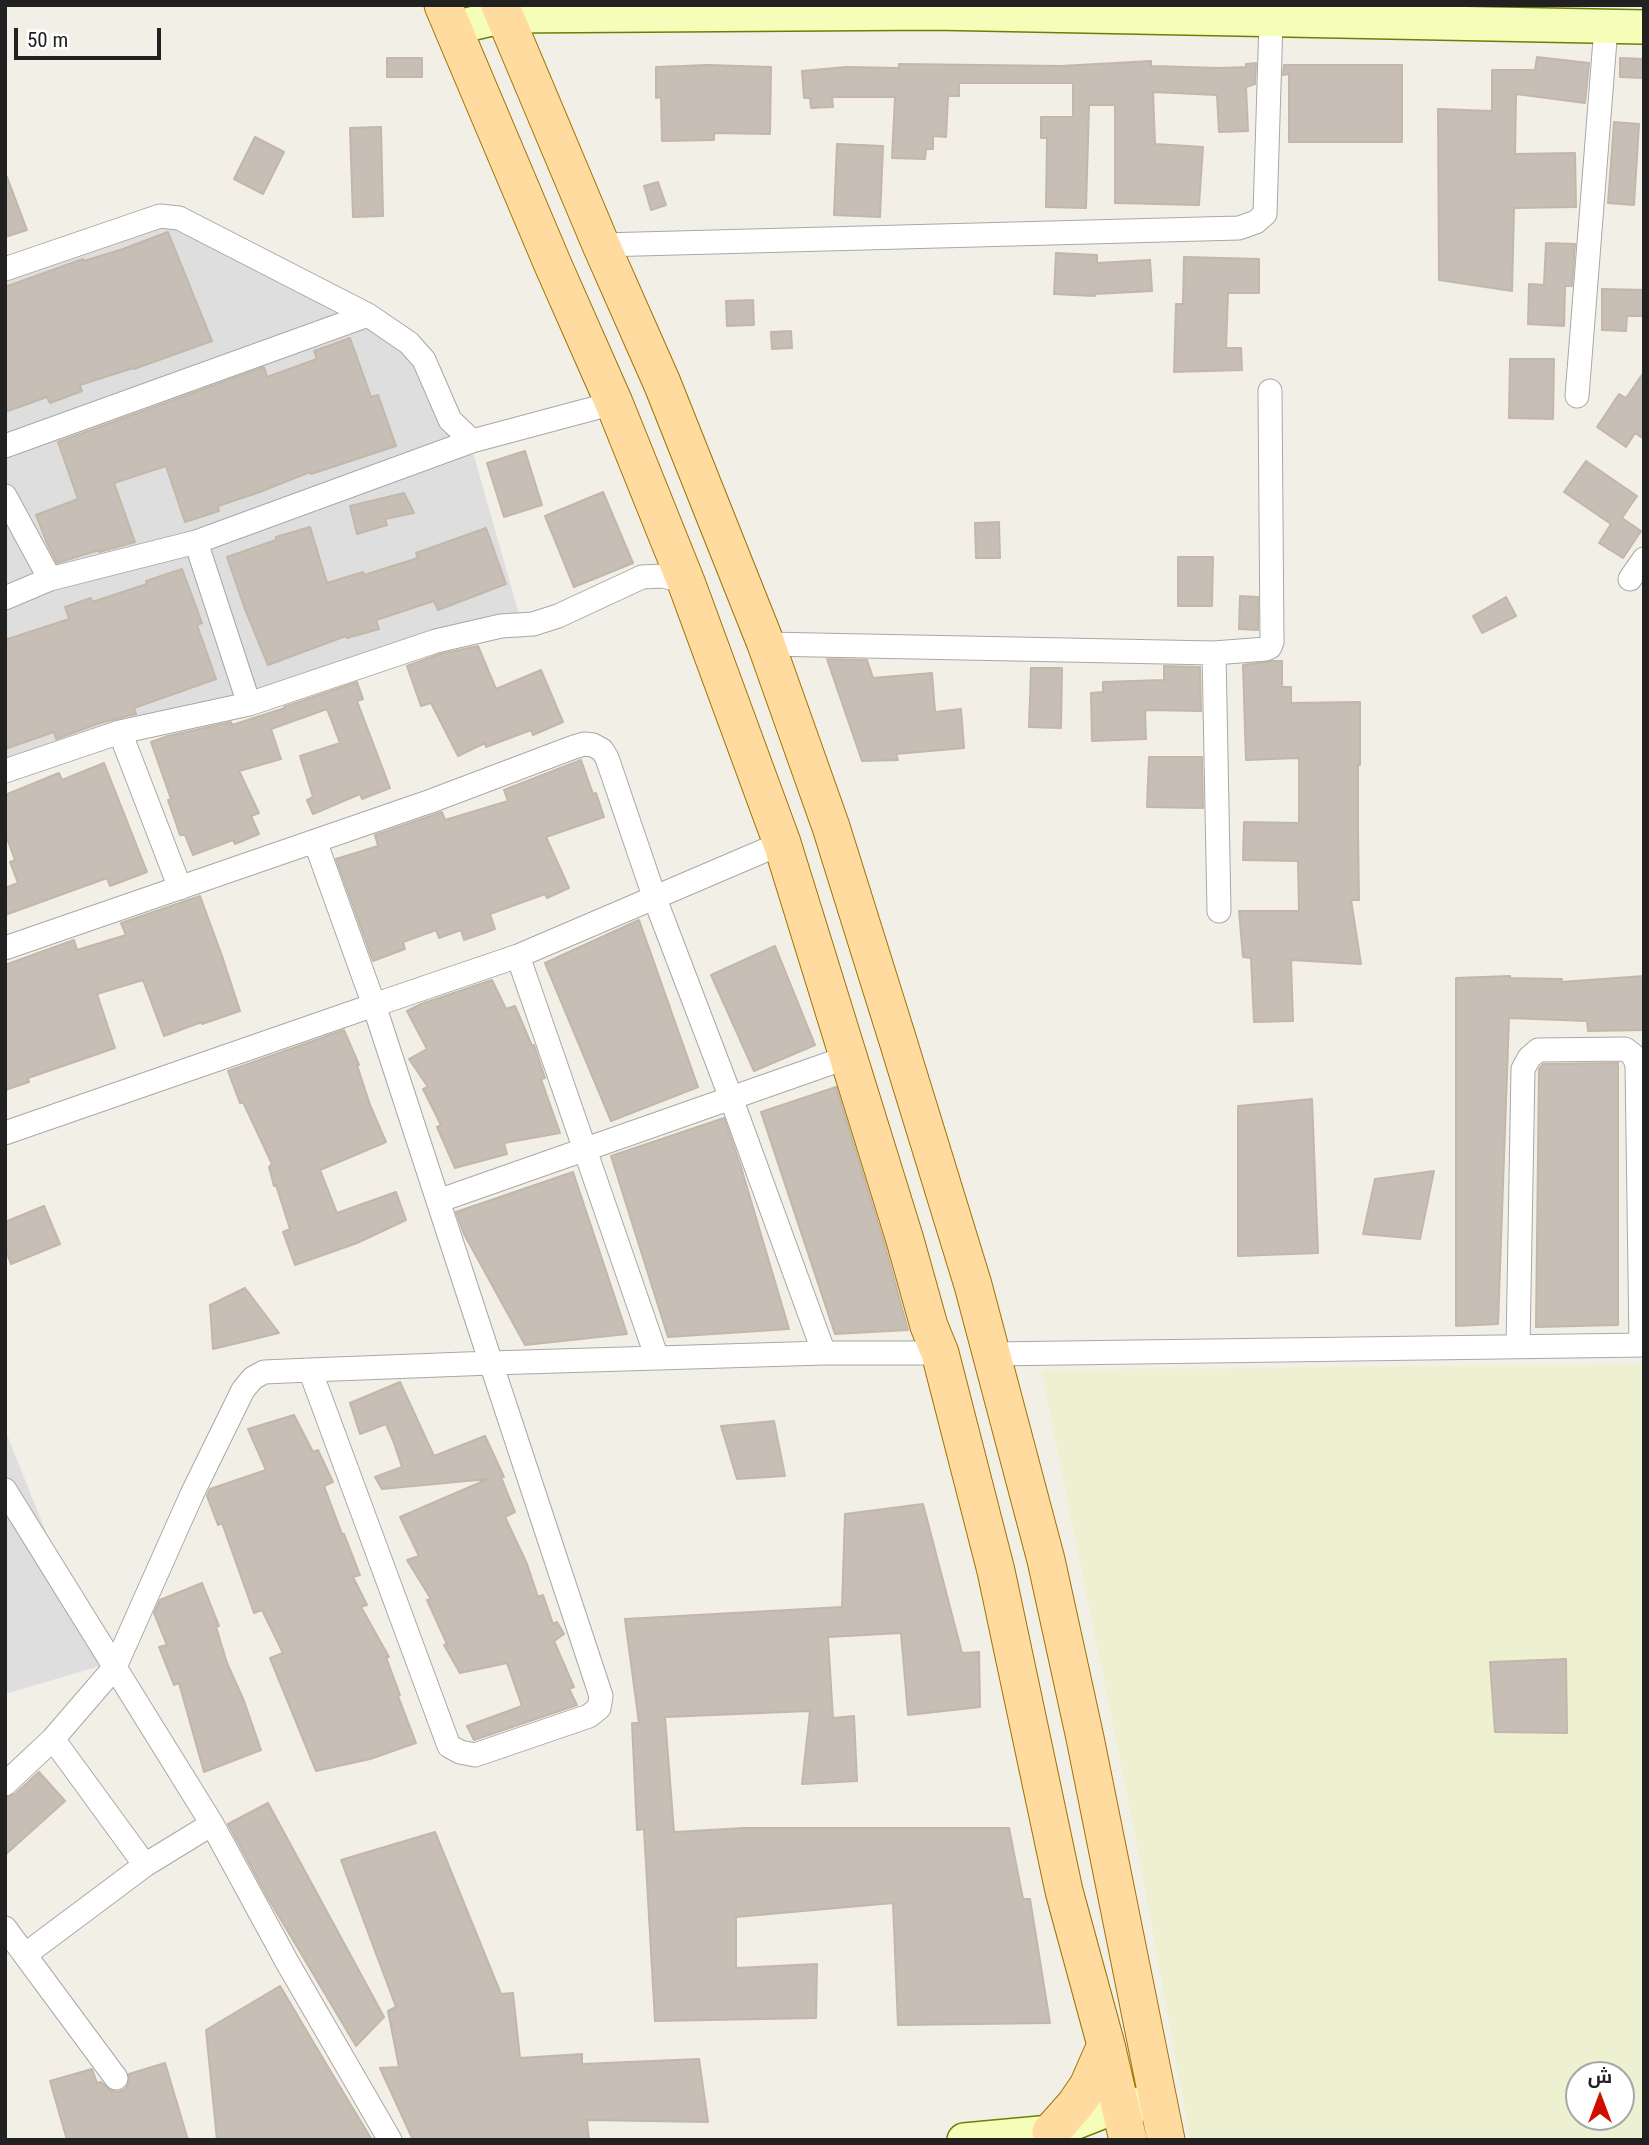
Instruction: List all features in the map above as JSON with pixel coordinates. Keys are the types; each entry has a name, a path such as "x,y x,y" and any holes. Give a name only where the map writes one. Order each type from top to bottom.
{"main road":[{"path":"503,11 662,383 766,644 831,827 955,1224 1046,1560 1085,1738 1166,2140"},
{"path":"448,17 614,403 686,582 782,843 923,1298 929,1325 940,1353 996,1571 1064,1891 1106,2045 1128,2140"},
{"path":"1055,2136 1088,2086 1106,2045"}],"street":[{"path":"448,17 503,11 934,9 1125,11 1271,21 1644,27"},
{"path":"601,245 1239,228 1256,222 1265,214 1271,21"},
{"path":"1577,396 1606,27"},
{"path":"5,269 160,216 170,216 368,315 409,343 424,360 450,421 472,441"},
{"path":"5,446 368,315"},
{"path":"766,644 1214,653 1270,647 1270,391"},
{"path":"5,598 50,579 196,542 472,441 614,403"},
{"path":"5,496 50,579"},
{"path":"196,542 249,705"},
{"path":"1630,579 1644,559"},
{"path":"5,771 120,732 249,705 436,641 501,626 533,624 558,616 642,577 663,576 686,582"},
{"path":"1214,653 1219,911"},
{"path":"120,732 180,888"},
{"path":"5,948 431,801 574,747 593,745 602,750 607,758 655,899 824,1353"},
{"path":"310,1370 449,1746 475,1755 589,1716 598,1708 601,1696 374,1005 315,841"},
{"path":"5,1133 518,956 782,843"},
{"path":"518,956 657,1358"},
{"path":"992,1354 1642,1345 1637,1064 1633,1055 1625,1049 1538,1050 1529,1058 1523,1069 1518,1346"},
{"path":"438,1201 848,1056"},
{"path":"5,1784 53,1739 115,1667 192,1494 243,1390 253,1378 264,1372 824,1353 940,1353"},
{"path":"5,1490 212,1824 287,1962 390,2140"},
{"path":"53,1739 145,1865"},
{"path":"26,1954 145,1865 212,1824"},
{"path":"5,1928 116,2078"},
{"path":"964,2140 1055,2136 1120,2105 1159,2104"}],"shaded area":[{"path":"163,219 408,345 448,421 474,456 519,614 5,780 5,273"},
{"path":"5,1430 100,1666 5,1694"}],"green space":[{"path":"1644,1364 1644,2140 1190,2140 1134,1829 1041,1370"}],"building":[{"path":"1537,57 1589,63 1585,103 1516,94 1515,154 1575,153 1576,207 1514,208 1512,291 1439,280 1438,109 1492,111 1492,70 1535,70"},
{"path":"387,58 422,58 422,77 387,77"},
{"path":"1620,58 1644,59 1644,78 1620,77"},
{"path":"1151,61 1151,66 1219,68 1246,67 1246,64 1256,63 1255,84 1246,87 1248,131 1219,132 1217,95 1153,92 1155,144 1203,147 1199,205 1115,203 1115,105 1089,105 1086,208 1046,207 1047,138 1041,138 1041,117 1073,117 1073,83 959,83 959,96 948,96 946,137 933,136 933,149 926,149 925,159 892,158 895,97 832,97 833,107 811,108 810,98 804,98 802,71 846,67 899,68 899,64 1061,66"},
{"path":"1284,65 1402,65 1402,142 1289,142 1289,74 1283,75"},
{"path":"656,67 771,67 770,134 714,133 714,140 662,141 661,97 656,98"},
{"path":"1614,122 1639,124 1634,205 1608,203"},
{"path":"381,127 383,216 353,217 350,128"},
{"path":"255,137 284,152 263,194 234,179"},
{"path":"837,144 883,146 880,217 834,215"},
{"path":"5,177 27,230 5,237"},
{"path":"658,182 666,205 651,210 644,186"},
{"path":"168,232 212,341 80,385 82,391 50,403 47,397 5,412 5,287"},
{"path":"1546,243 1575,244 1572,286 1565,286 1564,326 1528,324 1529,284 1544,285"},
{"path":"1056,253 1097,255 1097,263 1150,260 1152,291 1095,296 1054,294"},
{"path":"1184,257 1259,259 1259,293 1228,293 1226,348 1241,348 1242,370 1174,372 1176,304 1183,304"},
{"path":"1602,289 1644,290 1644,316 1627,316 1626,331 1602,330"},
{"path":"753,300 754,325 727,326 726,301"},
{"path":"791,331 792,348 772,349 771,332"},
{"path":"350,338 371,397 378,395 396,446 311,474 310,472 218,506 219,511 185,522 166,466 114,483 135,542 57,563 36,515 78,499 58,442 264,367 267,377 317,359 314,351"},
{"path":"1510,359 1554,359 1553,419 1509,418"},
{"path":"1644,372 1644,439 1635,433 1626,447 1597,427 1619,394 1626,398"},
{"path":"525,451 542,505 504,517 487,463"},
{"path":"1586,461 1637,496 1622,518 1641,531 1623,558 1599,543 1611,524 1564,492"},
{"path":"603,492 633,563 574,587 545,516"},
{"path":"404,493 414,513 385,519 387,525 357,534 350,506"},
{"path":"999,522 1000,558 976,558 975,523"},
{"path":"310,527 327,583 418,558 416,553 486,528 506,584 438,610 434,601 376,620 379,629 347,638 346,636 268,665 227,557 276,540 276,537"},
{"path":"1178,557 1213,557 1212,606 1178,606"},
{"path":"182,569 202,623 197,625 216,679 134,708 136,714 100,723 56,739 54,732 5,749 5,640 69,619 65,607 91,598 92,602"},
{"path":"1240,596 1258,597 1258,630 1239,629"},
{"path":"1506,597 1516,616 1482,633 1473,616"},
{"path":"478,646 496,689 541,670 563,722 533,735 531,730 486,747 485,743 458,756 431,703 421,706 407,666 440,654"},
{"path":"827,659 867,660 873,678 932,673 935,712 961,709 964,748 896,754 898,760 862,761"},
{"path":"1282,661 1282,687 1291,687 1291,703 1360,702 1359,900 1351,900 1361,964 1291,960 1293,1021 1254,1022 1251,958 1243,957 1239,911 1299,911 1298,861 1243,860 1244,822 1299,823 1299,758 1246,760 1243,665"},
{"path":"1164,666 1200,667 1201,711 1145,710 1146,739 1092,741 1091,693 1103,692 1103,682 1164,680"},
{"path":"1031,668 1062,668 1061,728 1029,727"},
{"path":"357,682 363,699 357,701 390,788 362,799 360,794 313,814 307,800 313,797 300,756 340,743 327,709 271,729 281,759 239,771 259,813 251,816 259,834 235,844 233,840 193,855 185,835 180,835 168,800 171,799 151,742 231,722 232,725"},
{"path":"1149,757 1202,757 1203,808 1147,807"},
{"path":"581,760 604,817 546,837 569,888 547,898 545,894 490,914 495,929 464,940 461,930 439,938 436,930 403,942 405,949 373,961 336,859 378,846 375,835 442,812 445,820 508,801 504,790"},
{"path":"104,763 147,872 110,886 107,878 5,915 5,888 18,883 10,862 15,860 5,833 5,795 59,773 62,780"},
{"path":"200,896 240,1011 164,1036 143,980 97,994 115,1048 28,1078 29,1082 5,1090 5,965 74,940 77,950 126,935 121,923"},
{"path":"639,920 698,1087 611,1121 545,963"},
{"path":"775,946 815,1045 754,1071 711,975"},
{"path":"1510,976 1562,979 1561,982 1644,976 1644,1030 1588,1031 1587,1021 1509,1018 1498,1324 1456,1326 1456,978"},
{"path":"492,980 506,1009 515,1006 532,1046 534,1045 545,1078 541,1079 560,1133 504,1143 507,1154 455,1168 437,1127 441,1125 423,1089 428,1087 409,1059 427,1049 407,1011"},
{"path":"344,1030 386,1142 320,1170 337,1213 396,1192 406,1220 357,1243 295,1265 283,1232 290,1229 276,1185 274,1186 269,1167 272,1164 243,1102 240,1103 228,1071"},
{"path":"1618,1063 1618,1325 1536,1327 1539,1069 1543,1064"},
{"path":"836,1087 908,1330 835,1334 761,1112"},
{"path":"1312,1099 1318,1253 1238,1256 1238,1106"},
{"path":"724,1118 789,1329 668,1337 611,1156"},
{"path":"1434,1171 1420,1239 1363,1234 1375,1179"},
{"path":"573,1172 627,1334 525,1345 464,1234 456,1212"},
{"path":"44,1206 60,1244 11,1264 5,1248 5,1222"},
{"path":"245,1288 279,1333 213,1349 210,1305"},
{"path":"400,1382 434,1456 485,1436 504,1477 501,1477 515,1512 505,1517 527,1564 538,1597 543,1595 553,1624 557,1622 564,1634 554,1641 574,1687 569,1689 577,1705 474,1740 467,1726 522,1706 507,1663 460,1673 444,1645 447,1644 427,1600 431,1599 407,1560 419,1556 400,1517 488,1479 382,1489 375,1477 402,1467 394,1443 386,1424 360,1434 350,1403"},
{"path":"294,1415 313,1452 318,1450 333,1482 324,1486 360,1575 353,1577 367,1605 361,1607 389,1657 386,1657 400,1695 398,1696 416,1743 370,1759 316,1771 270,1658 283,1653 262,1610 254,1613 222,1523 218,1525 207,1496 210,1489 266,1470 248,1429"},
{"path":"774,1421 785,1476 737,1479 721,1426"},
{"path":"923,1504 962,1653 979,1652 980,1707 908,1715 901,1633 828,1637 833,1718 854,1716 857,1781 802,1784 810,1711 665,1717 674,1832 744,1828 1009,1828 1023,1899 1030,1899 1050,2023 898,2025 893,1903 736,1917 736,1968 817,1964 816,2018 655,2021 644,1829 637,1830 632,1723 639,1723 625,1619 842,1607 845,1514"},
{"path":"202,1583 219,1626 216,1627 227,1663 261,1750 204,1772 179,1683 174,1685 159,1647 167,1645 154,1613 160,1600"},
{"path":"1566,1659 1567,1733 1495,1732 1490,1662"},
{"path":"39,1772 65,1801 5,1855 5,1798 15,1794"},
{"path":"268,1803 384,2017 356,2046 268,1898 228,1824"},
{"path":"435,1832 501,1994 513,1993 520,2058 582,2054 582,2064 699,2059 708,2122 587,2120 589,2140 413,2140 380,2068 399,2067 388,2011 396,2007 341,1860"},
{"path":"280,1986 372,2140 217,2140 206,2030"},
{"path":"165,2063 188,2140 67,2140 50,2081 92,2069 97,2083 101,2082 110,2090 118,2092 125,2089 129,2074"}]}
